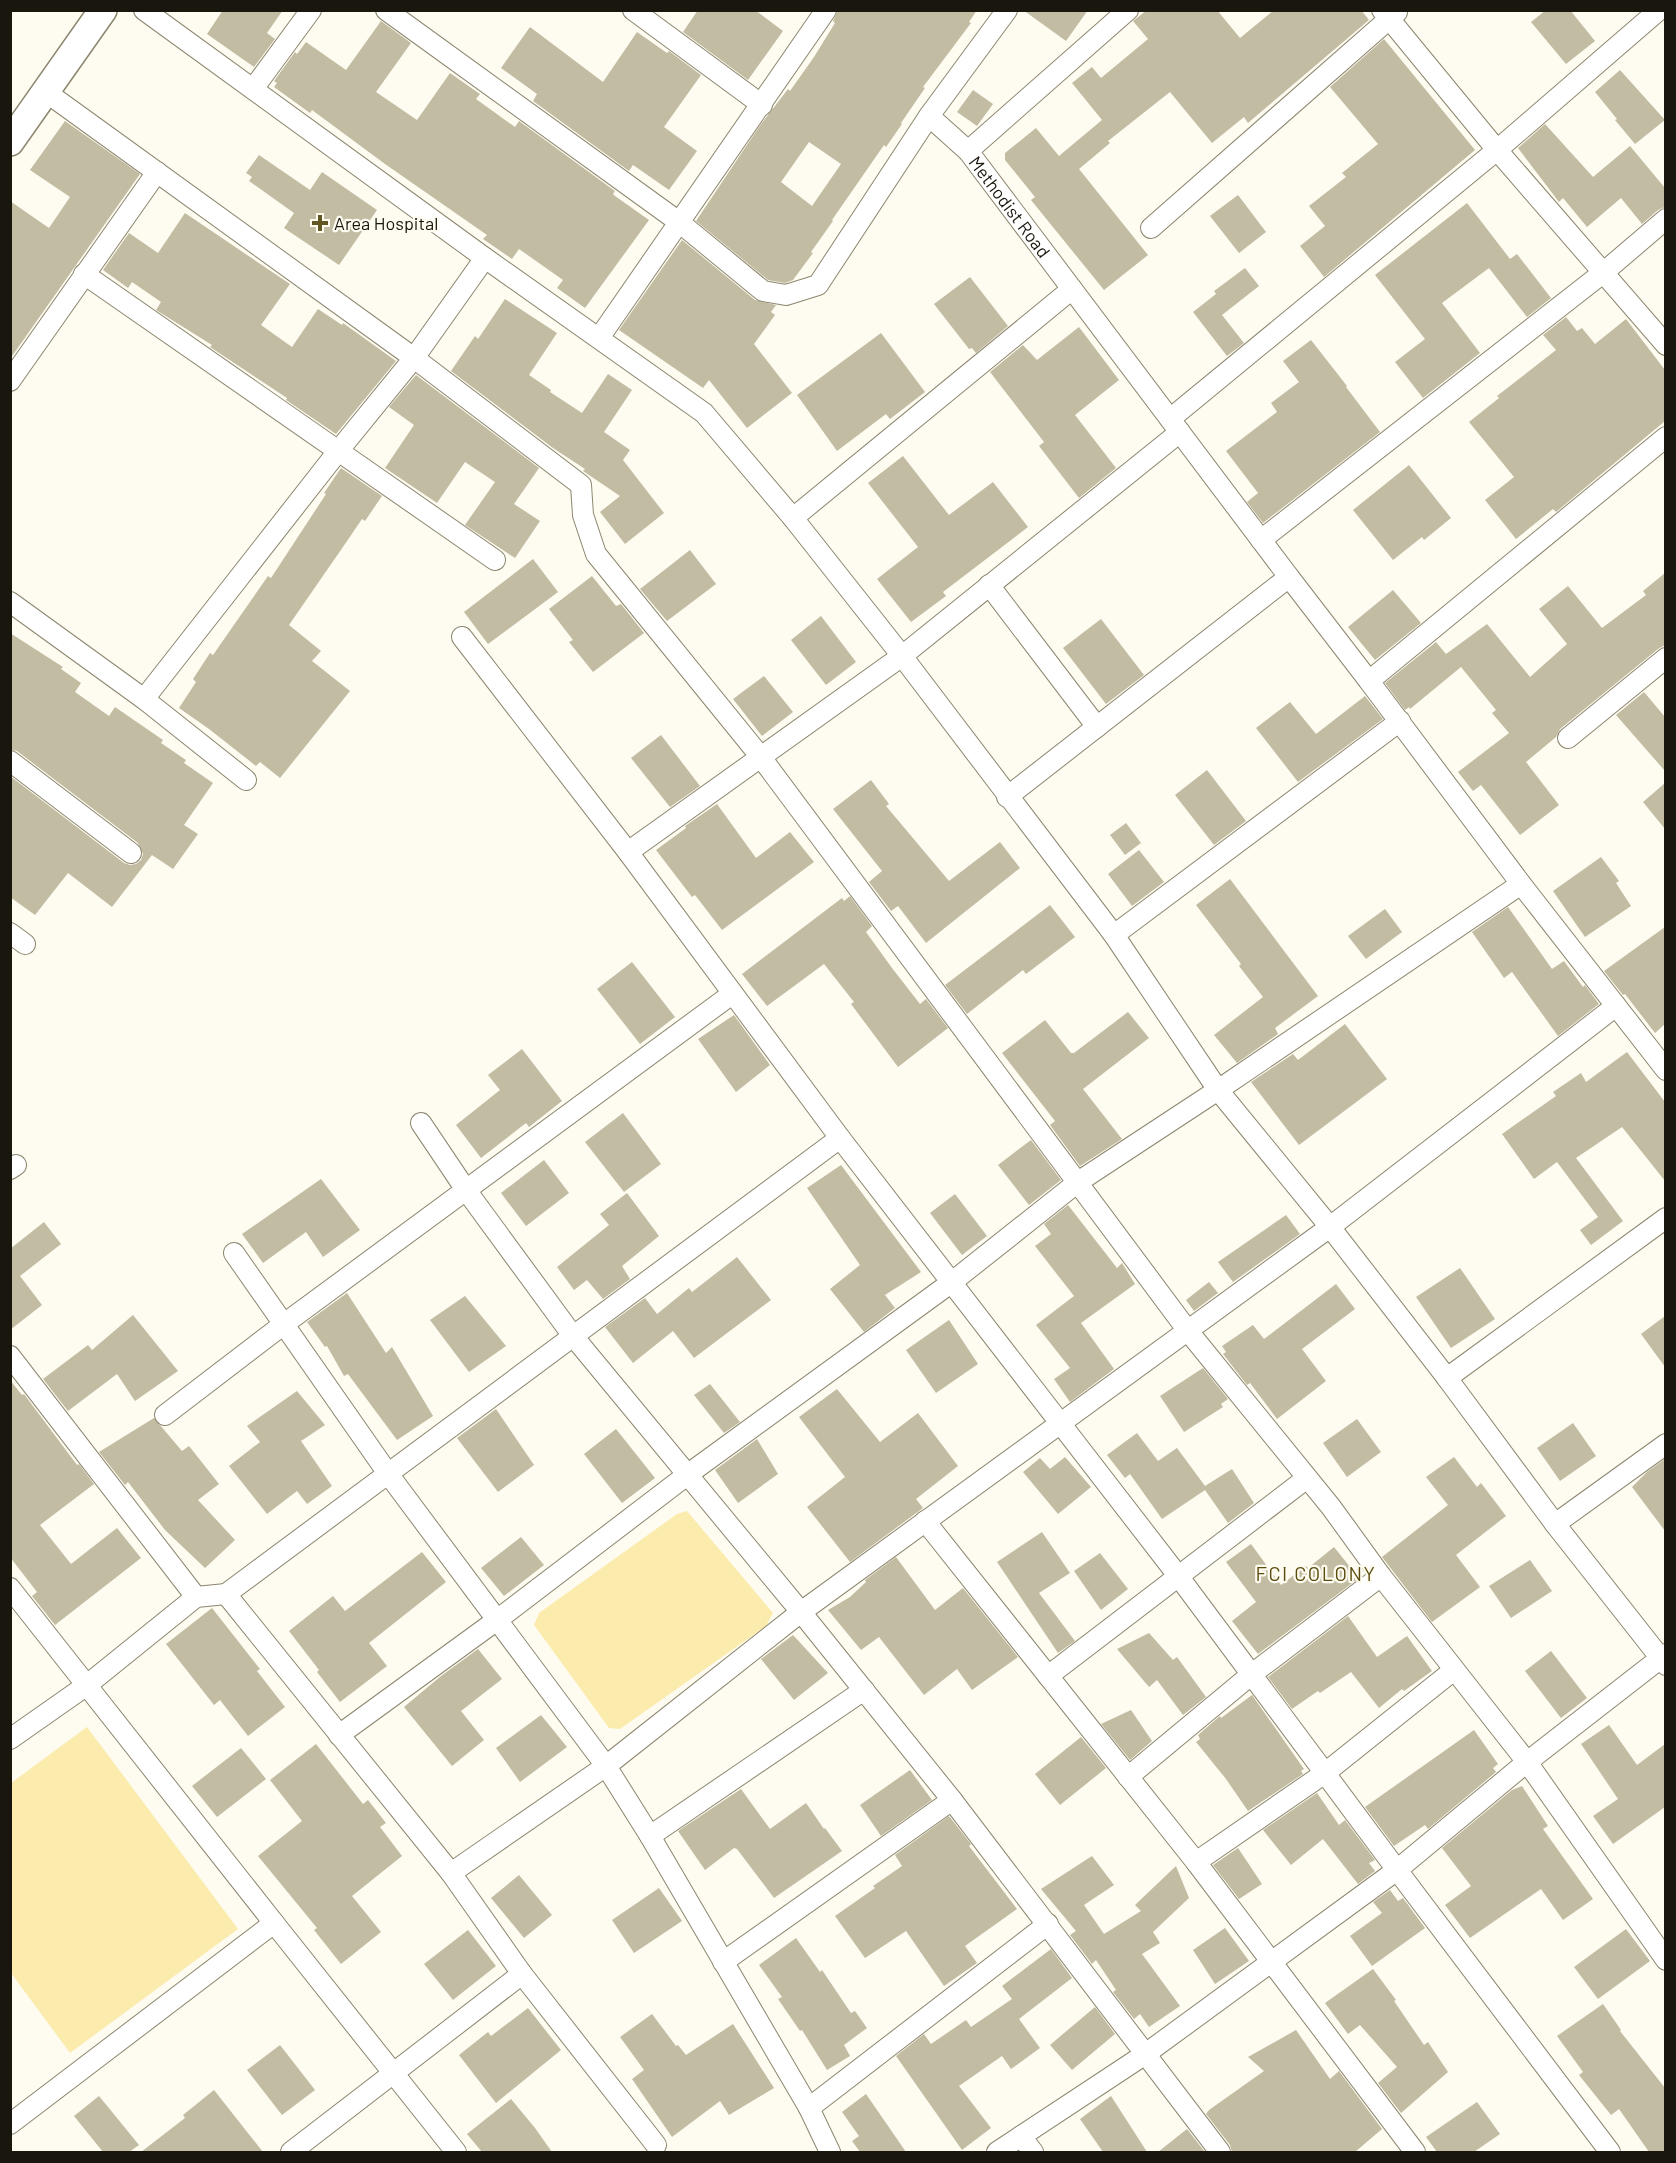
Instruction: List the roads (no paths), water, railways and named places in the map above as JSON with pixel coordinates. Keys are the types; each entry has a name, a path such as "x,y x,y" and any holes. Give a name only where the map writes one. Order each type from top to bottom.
{"street":[{"path":"10,142 103,10"},
{"path":"144,10 485,258 704,413 794,518 902,656 1114,935 1218,1090 1330,1227 1447,1378 1555,1524 1664,1659 1527,1762 1396,1870 1144,2055 997,2152"},
{"path":"253,89 310,10"},
{"path":"386,10 679,222 763,291 786,296 818,285 929,116 1007,10"},
{"path":"633,10 762,105"},
{"path":"599,338 826,10"},
{"path":"628,852 902,656 989,585 1659,10"},
{"name":"Methodist Road","path":"1121,12 969,151 1521,884 1665,1070"},
{"path":"1151,228 1390,13 1497,150 1665,345"},
{"path":"46,92 414,358 581,485 583,515 596,554 760,756 1188,1331 1307,1478 1527,1762 1665,1960"},
{"path":"929,116 969,151"},
{"path":"10,381 157,172"},
{"path":"1261,540 1604,272 1665,219"},
{"path":"144,699 414,358 485,258"},
{"path":"84,274 495,560"},
{"path":"794,518 1072,289"},
{"path":"1369,681 1665,437"},
{"path":"1007,797 1289,577"},
{"path":"989,585 1097,727"},
{"path":"10,602 144,699 246,780"},
{"path":"462,637 628,852 840,1138 1179,1577 1396,1870 1610,2152"},
{"path":"1568,738 1665,658"},
{"path":"1114,935 1400,722"},
{"path":"10,761 131,853"},
{"path":"339,1735 497,1620 687,1475 952,1282 1078,1182 1218,1090 1521,884"},
{"path":"165,1415 284,1324 732,994"},
{"path":"451,1873 606,1766 801,1612 1330,1227 1616,1006"},
{"path":"421,1123 466,1190 573,1335 952,1800 1220,2152"},
{"path":"10,1739 87,1685 196,1597 226,1594 840,1138"},
{"path":"1447,1378 1665,1218"},
{"path":"234,1253 389,1475 606,1766 650,1836 809,2108 830,2152"},
{"path":"10,1356 196,1597"},
{"path":"1555,1524 1665,1444"},
{"path":"1048,1677 1307,1478"},
{"path":"925,1521 1196,1862 1415,2152"},
{"path":"1128,1778 1252,1674 1381,1576"},
{"path":"10,1588 456,2152"},
{"path":"226,1594 451,1873 522,1974 656,2145"},
{"path":"1196,1862 1325,1773 1454,1670"},
{"path":"650,1836 864,1690"},
{"path":"723,1962 952,1800"},
{"path":"10,2124 274,1923"},
{"path":"809,2108 1048,1924"},
{"path":"291,2152 522,1974"},
{"path":"1021,2136 1033,2152"}],"place":[{"name":"Area Hospital","path":"320,223"}],"district":[{"name":"FCI COLONY","path":"1316,1573"}]}
